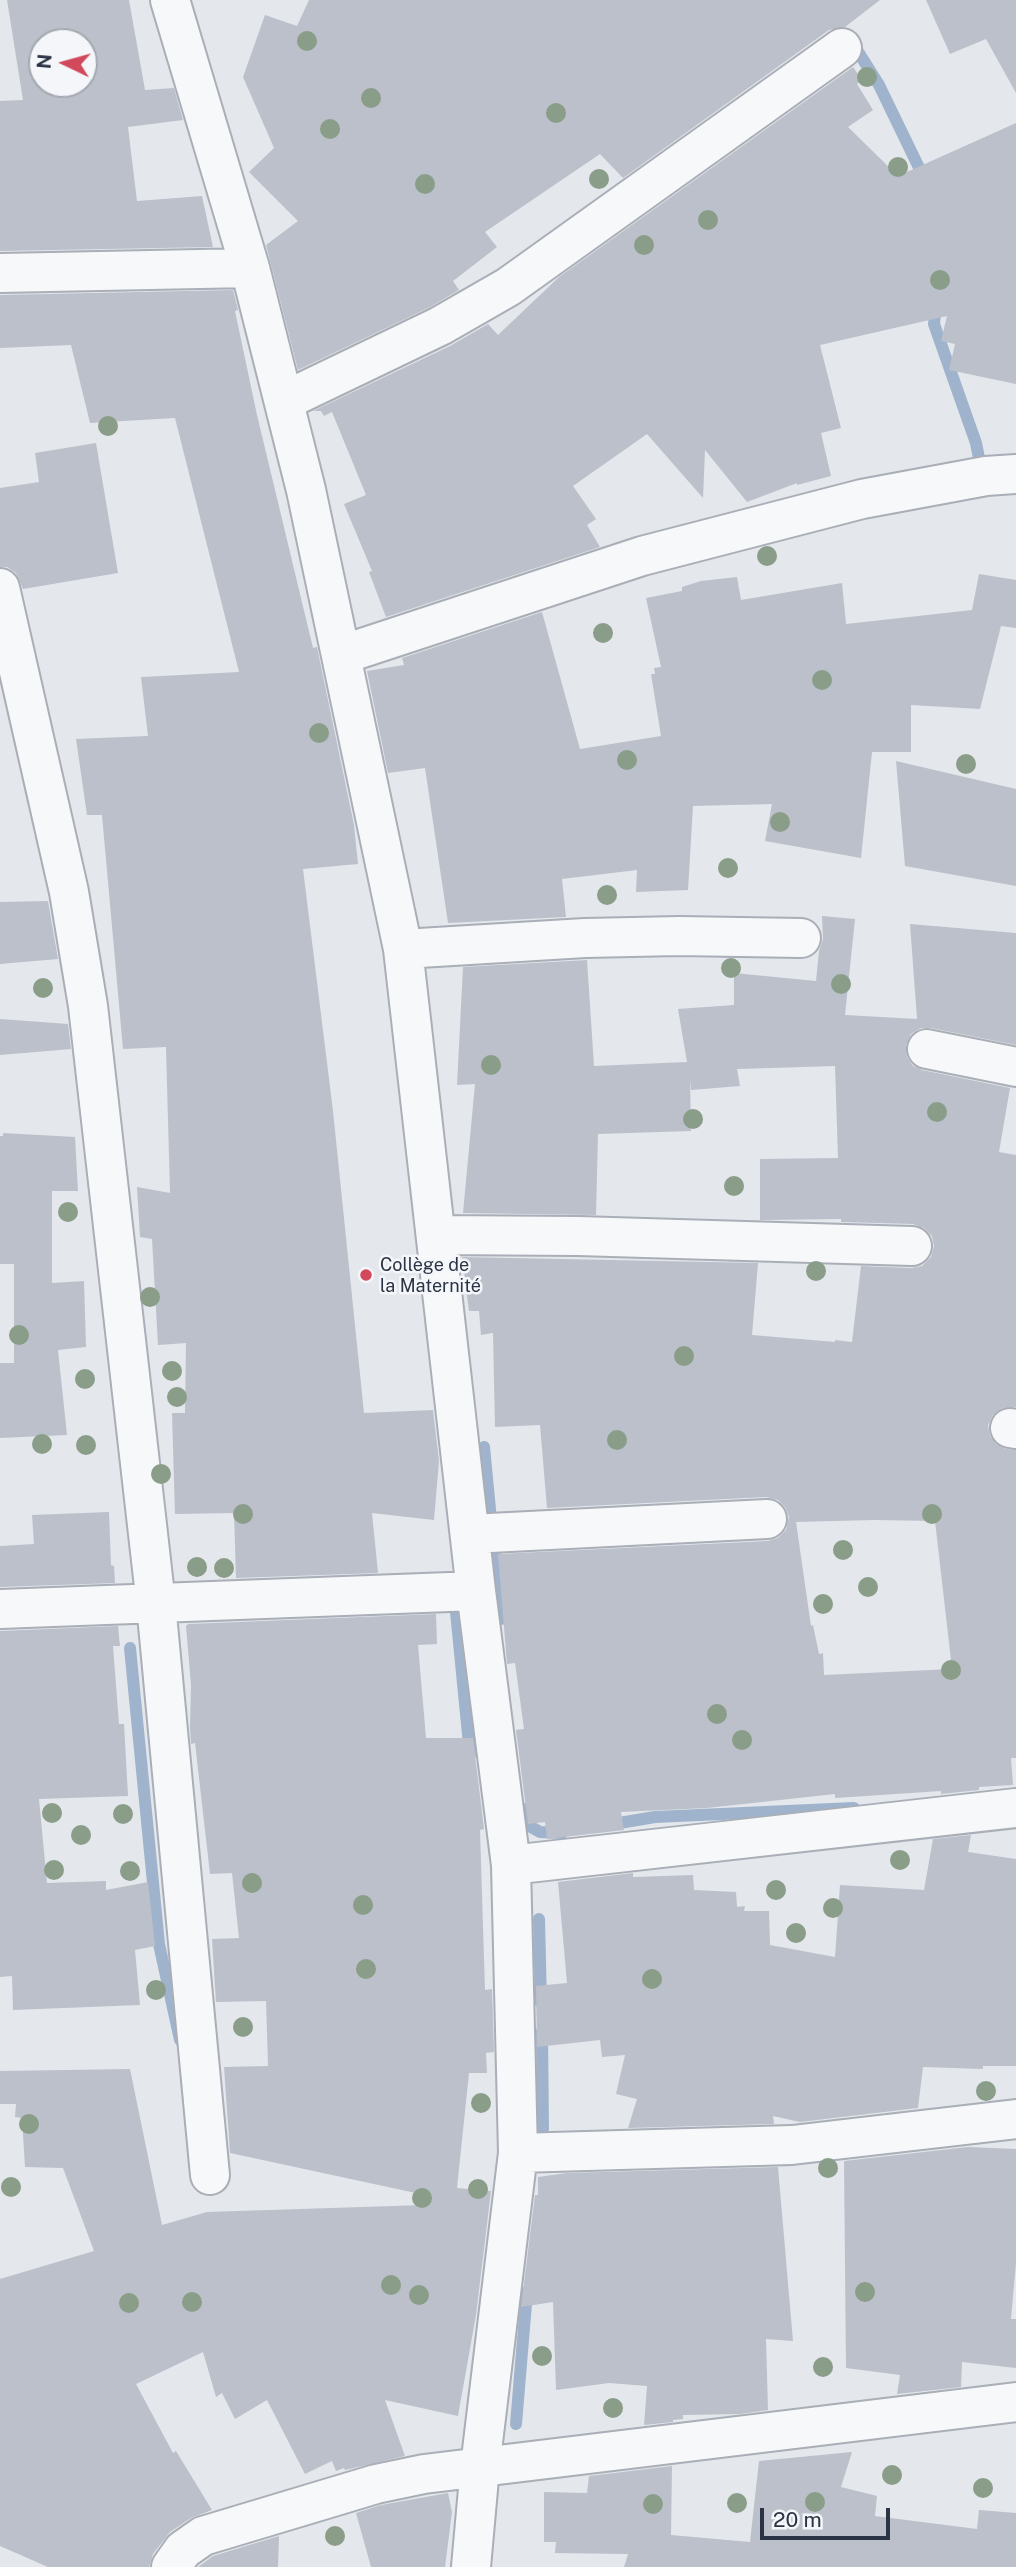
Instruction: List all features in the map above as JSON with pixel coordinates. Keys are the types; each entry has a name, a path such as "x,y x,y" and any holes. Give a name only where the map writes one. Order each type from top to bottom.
{"street":[{"path":"170,0 250,268 306,490 404,949 476,1591 511,1865 518,2153 480,2467 471,2567"},
{"path":"284,401 440,326 508,287 842,48"},
{"path":"0,273 250,268"},
{"path":"341,655 642,556 862,499 986,476 1016,474"},
{"path":"0,588 69,892 88,1006 156,1604 210,2175"},
{"path":"404,949 599,938 801,938"},
{"path":"927,1049 1016,1067"},
{"path":"436,1235 660,1238 912,1246"},
{"path":"470,1534 767,1519"},
{"path":"0,1609 476,1591"},
{"path":"511,1865 1016,1808"},
{"path":"518,2153 792,2145 1016,2119"},
{"path":"171,2567 183,2550 203,2536 376,2484 424,2474 1016,2402"}],"building":[{"path":"7,0 129,0 145,90 174,88 183,120 128,127 137,201 202,196 213,247 0,251 0,101 23,100"},
{"path":"309,0 880,0 845,27 829,30 623,178 600,154 485,232 497,247 453,281 459,290 430,307 298,370 266,245 298,221 249,172 274,148 243,77 265,15 297,26"},
{"path":"926,0 1016,0 1016,93 986,39 950,54"},
{"path":"853,67 862,80 857,84 873,110 848,127 898,176 1016,123 1016,384 949,370 955,344 941,341 947,316 820,345 841,428 821,433 831,476 797,483 747,502 705,450 703,498 647,434 573,486 596,519 587,525 600,547 386,617 369,572 372,571 344,504 366,495 332,412 324,416 321,411 313,411 450,346 488,324 498,335 559,277"},
{"path":"233,290 257,415 313,648 317,647 354,825 358,864 303,869 333,1111 364,1413 433,1410 439,1461 434,1520 372,1513 378,1573 236,1578 234,1513 175,1514 172,1413 185,1413 186,1343 158,1345 152,1239 140,1237 137,1187 170,1193 166,1047 123,1049 102,815 87,815 76,739 148,736 141,677 239,672 175,418 90,423 71,345 0,348 0,295"},
{"path":"96,443 118,573 23,589 16,573 7,567 0,567 0,488 39,482 35,453"},
{"path":"979,574 1016,580 1016,628 1001,626 980,709 911,705 911,752 872,752 861,858 765,841 772,804 693,806 688,890 636,892 637,870 562,879 566,917 448,923 425,768 388,773 367,671 404,665 402,658 542,612 580,749 661,736 651,674 655,674 654,668 661,667 646,598 682,591 682,587 701,581 737,577 741,600 842,583 846,624 972,610"},
{"path":"896,761 1016,789 1016,886 905,866"},
{"path":"48,901 58,959 0,964 0,902"},
{"path":"822,916 855,919 845,1015 917,1019 910,924 1016,933 1016,1045 921,1028 911,1034 906,1045 907,1057 913,1066 922,1070 1010,1088 999,1152 1016,1155 1016,1407 1002,1408 993,1415 988,1425 990,1436 996,1444 1016,1450 1016,1758 1011,1758 1013,1785 979,1787 979,1790 941,1794 941,1791 835,1798 835,1794 707,1808 621,1812 624,1830 547,1839 545,1822 528,1824 516,1730 524,1729 515,1663 507,1664 498,1554 768,1541 778,1538 786,1530 789,1517 778,1500 766,1497 547,1508 540,1425 495,1427 493,1333 481,1335 479,1311 469,1311 462,1257 758,1263 752,1335 852,1342 861,1266 922,1266 931,1257 934,1246 932,1236 924,1228 913,1224 841,1222 841,1219 760,1220 760,1159 838,1158 835,1066 737,1069 740,1086 691,1090 690,1079 691,1131 598,1134 596,1215 463,1213 475,1084 457,1085 463,967 587,960 594,1066 687,1062 678,1009 734,1005 734,973 816,981 823,939","holes":["935,1521 952,1669 824,1675 823,1653 819,1654 813,1625 811,1626 796,1522"]},
{"path":"0,1019 68,1024 71,1049 0,1055"},
{"path":"3,1133 75,1137 78,1191 52,1191 52,1283 84,1281 86,1347 58,1350 67,1435 0,1438 0,1363 14,1363 14,1264 0,1264 0,1136 3,1136"},
{"path":"109,1512 111,1565 114,1566 115,1583 0,1587 0,1546 34,1544 32,1515"},
{"path":"436,1614 437,1644 418,1645 426,1738 473,1738 484,1829 480,1830 485,1990 492,1989 494,2052 486,2053 487,2073 469,2073 457,2188 491,2191 476,2315 458,2416 385,2400 405,2456 336,2471 332,2461 305,2474 267,2400 235,2419 222,2393 216,2397 203,2352 136,2384 173,2453 176,2451 212,2510 191,2518 170,2532 153,2554 149,2567 48,2567 0,2546 0,2279 94,2251 63,2168 25,2167 22,2118 15,2117 16,2104 0,2104 0,2071 130,2069 162,2225 207,2212 424,2205 425,2195 230,2153 224,2067 268,2066 266,2001 216,2002 212,1939 239,1938 232,1873 210,1874 195,1743 191,1744 191,1685 186,1626"},
{"path":"118,1626 120,1646 113,1646 119,1724 124,1724 128,1796 39,1799 47,1883 106,1881 106,1890 148,1882 155,1946 135,1950 140,2005 13,2010 12,1976 0,1977 0,1631"},
{"path":"971,1835 968,1852 1016,1859 1016,2066 983,2066 983,2069 923,2067 918,2108 800,2122 773,2116 774,2124 628,2128 637,2099 616,2094 625,2055 602,2057 600,2040 537,2047 536,1986 567,1983 558,1882 633,1873 633,1877 693,1875 694,1890 736,1892 737,1907 745,1906 744,1911 769,1911 770,1945 835,1957 840,1885 924,1890 933,1839"},
{"path":"968,2147 1016,2149 1016,2263 1011,2319 1016,2319 1016,2368 962,2362 961,2387 897,2394 900,2375 846,2368 844,2161"},
{"path":"778,2167 793,2341 766,2339 768,2410 740,2414 683,2415 683,2419 673,2422 644,2425 647,2386 609,2383 556,2390 553,2302 521,2307 535,2195 538,2195 538,2177 567,2173"},
{"path":"852,2452 841,2487 877,2496 875,2516 977,2529 979,2510 1016,2513 1016,2567 624,2567 628,2554 555,2553 556,2542 544,2542 544,2492 587,2493 589,2476 672,2466 671,2535 750,2542 759,2461"},
{"path":"448,2493 452,2512 445,2567 371,2567 356,2513 381,2505"},
{"path":"279,2536 278,2567 198,2567 213,2556"}],"waterway":[{"path":"850,39 879,85 925,180"},
{"path":"936,304 934,324 976,443 981,468"},
{"path":"484,1447 492,1530"},
{"path":"493,1537 501,1619"},
{"path":"456,1612 470,1755"},
{"path":"130,1648 159,1944 180,2040"},
{"path":"528,1808 531,1827 540,1832 562,1833"},
{"path":"607,1825 655,1817 854,1808"},
{"path":"539,1919 541,2003"},
{"path":"542,2031 543,2129"},
{"path":"516,2424 527,2292"}],"place":[{"name":"Collège de la Maternité","path":"366,1275"}]}
